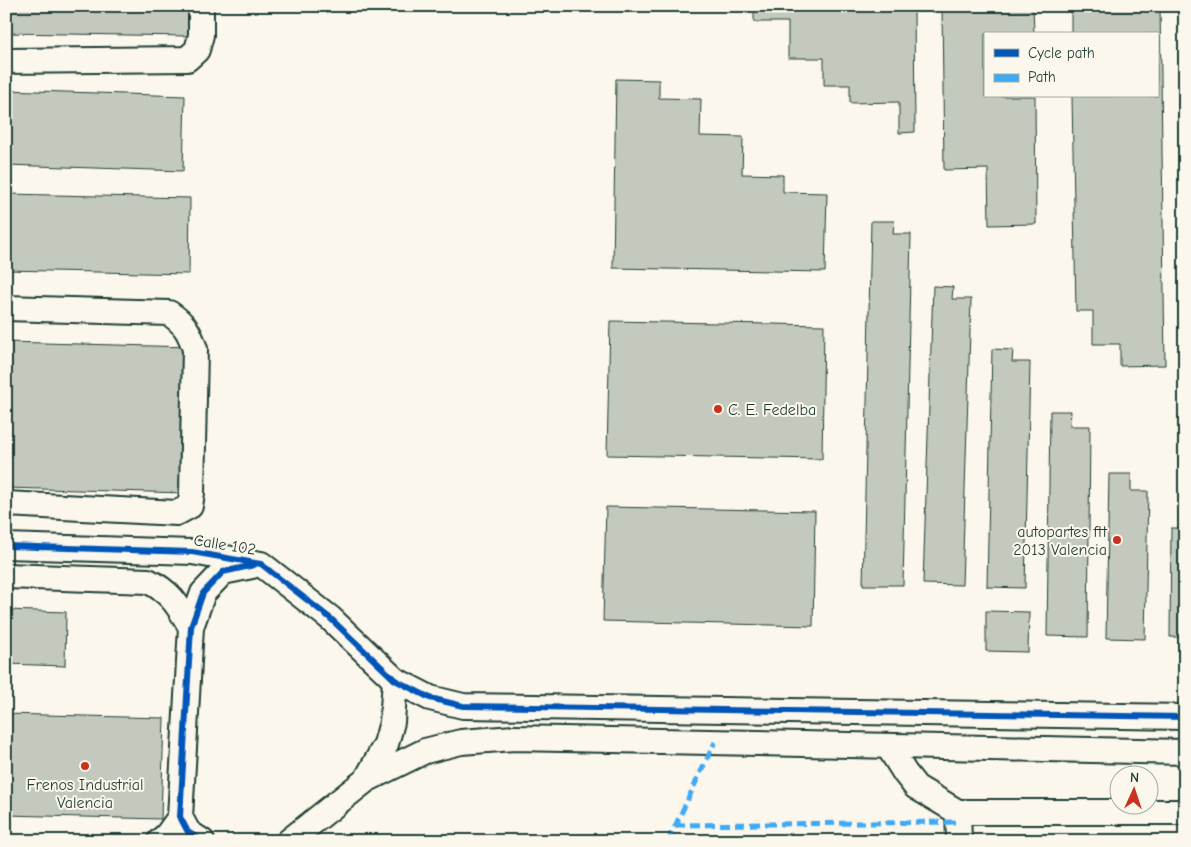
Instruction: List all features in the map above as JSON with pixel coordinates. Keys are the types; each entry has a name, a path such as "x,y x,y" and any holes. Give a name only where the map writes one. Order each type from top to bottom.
{"street":[{"path":"6,61 187,58 197,50 201,35 201,6"},
{"path":"6,308 169,313 182,322 190,334 195,349 192,492 190,506 177,513 6,504"},
{"name":"Calle 102","path":"6,546 192,552 261,564 330,618 395,680 430,698 463,706 1185,717"},
{"path":"202,841 188,832 180,817 191,627 203,593 223,572 261,564"},
{"path":"6,576 148,581 160,586 171,596 191,627"},
{"path":"366,780 386,744 392,722 395,680"},
{"path":"289,841 366,780 425,751 462,742 514,738 1185,752"},
{"path":"888,746 916,787 958,812 1185,812"},
{"path":"958,812 959,841"},
{"path":"160,841 167,835 180,817"}],"building":[{"path":"6,6 188,6 188,36 6,33"},
{"path":"754,6 914,6 915,132 899,133 899,102 850,103 850,85 824,85 824,58 788,58 788,22 754,22"},
{"path":"942,6 1033,6 1034,32 984,32 984,98 1035,98 1036,224 989,225 988,169 944,170"},
{"path":"1071,6 1160,6 1165,365 1120,366 1120,344 1093,344 1093,311 1076,311 1072,98 1158,98 1158,32 1071,32"},
{"path":"616,79 659,80 659,98 701,99 700,136 743,137 742,174 783,175 783,192 827,193 825,272 613,268"},
{"path":"6,90 185,96 183,171 6,165"},
{"path":"6,194 190,198 189,274 6,270"},
{"path":"871,221 894,221 893,234 911,234 903,585 863,585"},
{"path":"933,286 953,287 952,299 971,299 962,585 923,584"},
{"path":"610,321 824,325 822,459 607,455"},
{"path":"6,342 189,347 185,493 6,488"},
{"path":"992,349 1013,350 1012,362 1030,362 1025,588 987,587"},
{"path":"1050,411 1071,411 1070,426 1090,426 1088,637 1047,636"},
{"path":"1109,474 1131,474 1131,491 1148,491 1145,639 1106,638"},
{"path":"606,507 815,511 813,626 603,621"},
{"path":"1171,528 1185,528 1185,637 1170,637"},
{"path":"6,610 66,612 65,666 6,664"},
{"path":"986,611 1029,612 1028,652 986,651"},
{"name":"Frenos Industrial Valencia","path":"6,714 164,718 161,819 6,815"}],"marked path":[{"path":"668,841 715,742"},
{"path":"675,825 958,822"}],"cycle path":[{"path":"6,546 192,552 261,564 330,618 395,680 430,698 463,706 1185,717"},
{"path":"202,841 188,832 180,817 191,627 203,593 223,572 254,565"}],"place":[{"name":"C. E. Fedelba","path":"718,409"},
{"name":"autopartes ftt 2013 Valencia","path":"1117,540"},
{"name":"Frenos Industrial Valencia","path":"85,766"}]}
